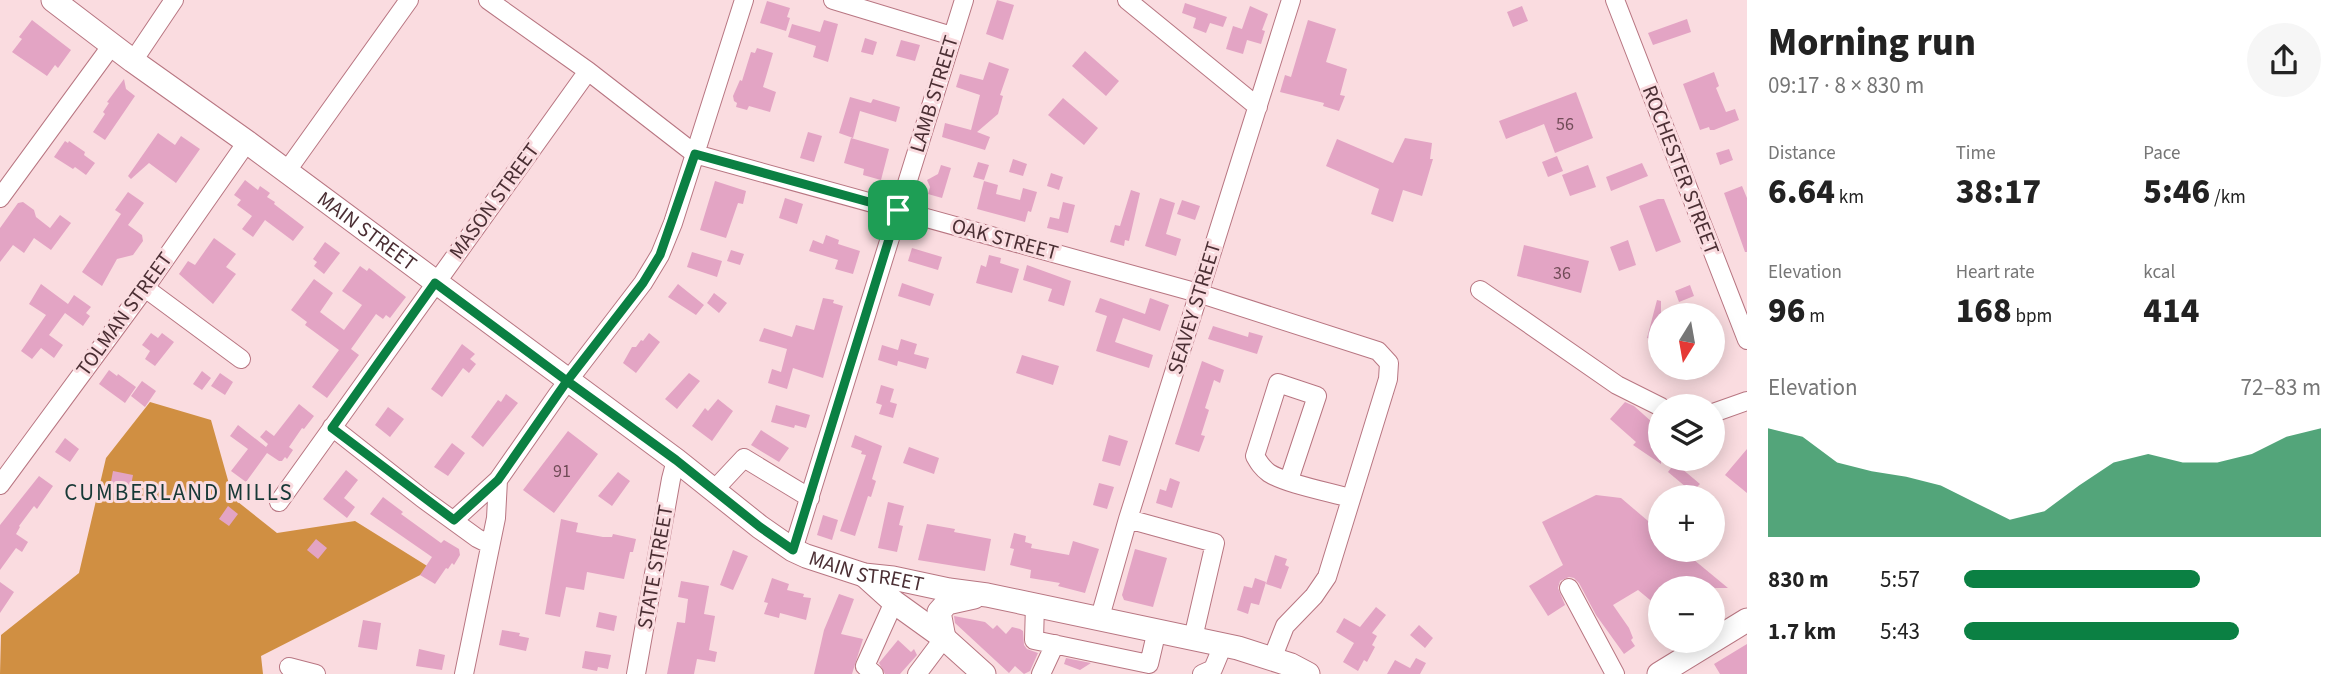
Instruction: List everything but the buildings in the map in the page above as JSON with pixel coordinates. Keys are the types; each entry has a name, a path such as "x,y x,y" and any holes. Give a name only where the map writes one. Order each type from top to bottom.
{"main road":[{"name":"MAIN STREET","path":"53,0 676,460 793,550 864,575 893,578 1100,617 1223,645 1272,659 1308,674"},
{"path":"864,575 894,603 944,638 984,674"},
{"path":"944,638 939,612 947,603 987,595"},
{"path":"1670,671 1747,621"}],"street":[{"path":"133,61 174,0"},
{"path":"286,172 409,0"},
{"name":"OAK STREET","path":"488,0 588,71 695,154 1198,293 1378,351 1389,363 1388,379 1350,498"},
{"path":"454,520 498,480 567,381 643,283 660,255 744,0"},
{"path":"834,0 952,36"},
{"name":"LAMB STREET","path":"793,550 964,0"},
{"name":"SEAVEY STREET","path":"1100,617 1128,519 1291,0"},
{"name":"ROCHESTER STREET","path":"1615,0 1747,340"},
{"path":"1132,2 1258,107"},
{"path":"0,198 112,45"},
{"name":"MASON STREET","path":"279,502 588,71"},
{"name":"TOLMAN STREET","path":"0,485 145,288 247,142"},
{"path":"145,288 241,359"},
{"path":"1480,289 1617,385 1648,400"},
{"path":"1272,659 1285,626 1314,596 1327,577 1350,498 1289,481 1272,475 1261,467 1255,456 1278,383 1317,396 1289,481"},
{"path":"1725,409 1747,401"},
{"path":"332,428 477,538 489,544"},
{"path":"714,490 744,458 810,498"},
{"name":"STATE STREET","path":"636,674 676,460"},
{"path":"464,674 496,518 498,480"},
{"path":"1128,519 1215,543 1193,638"},
{"path":"1569,588 1615,674"},
{"path":"874,674 865,666 894,603"},
{"path":"1035,605 1034,640 1149,664 1157,630"},
{"path":"917,674 944,638"},
{"path":"1041,674 1055,644"},
{"path":"1202,674 1213,669 1223,645"},
{"path":"289,667 316,674"}],"shaded area":[{"path":"150,402 211,420 233,498 277,533 355,521 432,569 261,656 263,674 0,674 1,635 79,573 106,458"}],"district":[{"name":"CUMBERLAND MILLS","path":"179,492"}],"route":[{"path":"898,210 695,154 660,255 643,283 567,381 435,283 332,428 454,520 498,480 567,381 793,550 898,210"}]}
